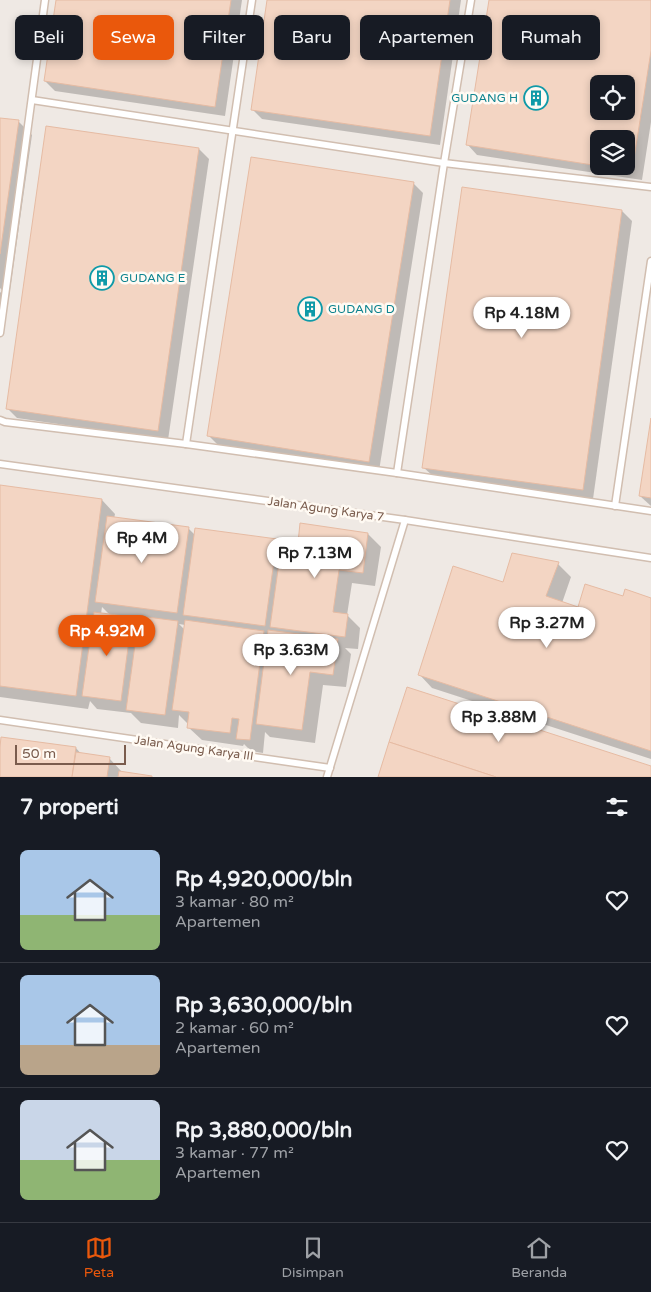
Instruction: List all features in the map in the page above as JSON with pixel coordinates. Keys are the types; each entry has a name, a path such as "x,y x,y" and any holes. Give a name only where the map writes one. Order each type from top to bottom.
{"lane":[{"path":"0,333 46,0"},
{"path":"186,444 252,0"},
{"path":"397,473 471,0"},
{"path":"32,100 444,163 651,187"},
{"path":"615,506 651,261"},
{"path":"0,420 397,473 651,511"},
{"name":"Jalan Agung Karya 7","path":"0,464 405,520 651,558"},
{"path":"326,777 405,520"},
{"name":"Jalan Agung Karya III","path":"0,720 330,768"}],"shaded area":[{"path":"0,0 651,0 651,777 0,777"}],"building":[{"path":"56,0 231,0 229,15 184,15 184,60 222,60 215,107 44,81 47,60 83,60 83,15 54,15"},
{"path":"267,0 450,0 448,15 360,15 360,60 441,60 430,136 251,110 258,60 264,60 264,21"},
{"name":"GUDANG H","path":"489,0 651,0 651,51 635,152 635,130 590,130 590,165 466,145 479,60 492,60 492,15 487,15"},
{"path":"0,118 19,120 0,254"},
{"name":"GUDANG E","path":"46,126 199,148 158,431 6,409"},
{"name":"GUDANG D","path":"251,157 414,182 369,462 207,436"},
{"path":"462,187 622,210 583,490 422,468"},
{"path":"651,418 651,498 639,496"},
{"path":"0,485 102,499 76,696 0,686"},
{"path":"107,516 189,527 177,613 95,602"},
{"path":"300,523 368,533 363,573 339,570 333,612 348,614 345,637 270,627 282,541 298,543"},
{"path":"195,528 277,539 265,626 183,615"},
{"path":"512,553 559,562 546,596 578,607 585,584 623,596 625,589 651,598 651,751 418,675 453,566 503,582"},
{"path":"94,612 132,617 121,701 82,696"},
{"path":"139,616 178,621 165,715 126,710"},
{"path":"185,620 264,631 250,740 236,739 239,719 232,718 230,733 187,728 189,712 172,710"},
{"path":"268,630 338,639 333,675 310,672 302,730 256,724"},
{"path":"407,687 651,766 651,777 496,777 389,742"},
{"path":"1,737 76,747 72,777 0,777"},
{"path":"389,742 496,777 378,777"},
{"path":"76,752 110,757 107,777 72,777"},
{"path":"119,771 152,776 152,777 118,777"}],"place":[{"name":"GUDANG H","path":"536,98"},
{"name":"GUDANG E","path":"102,278"},
{"name":"GUDANG D","path":"310,309"}]}
